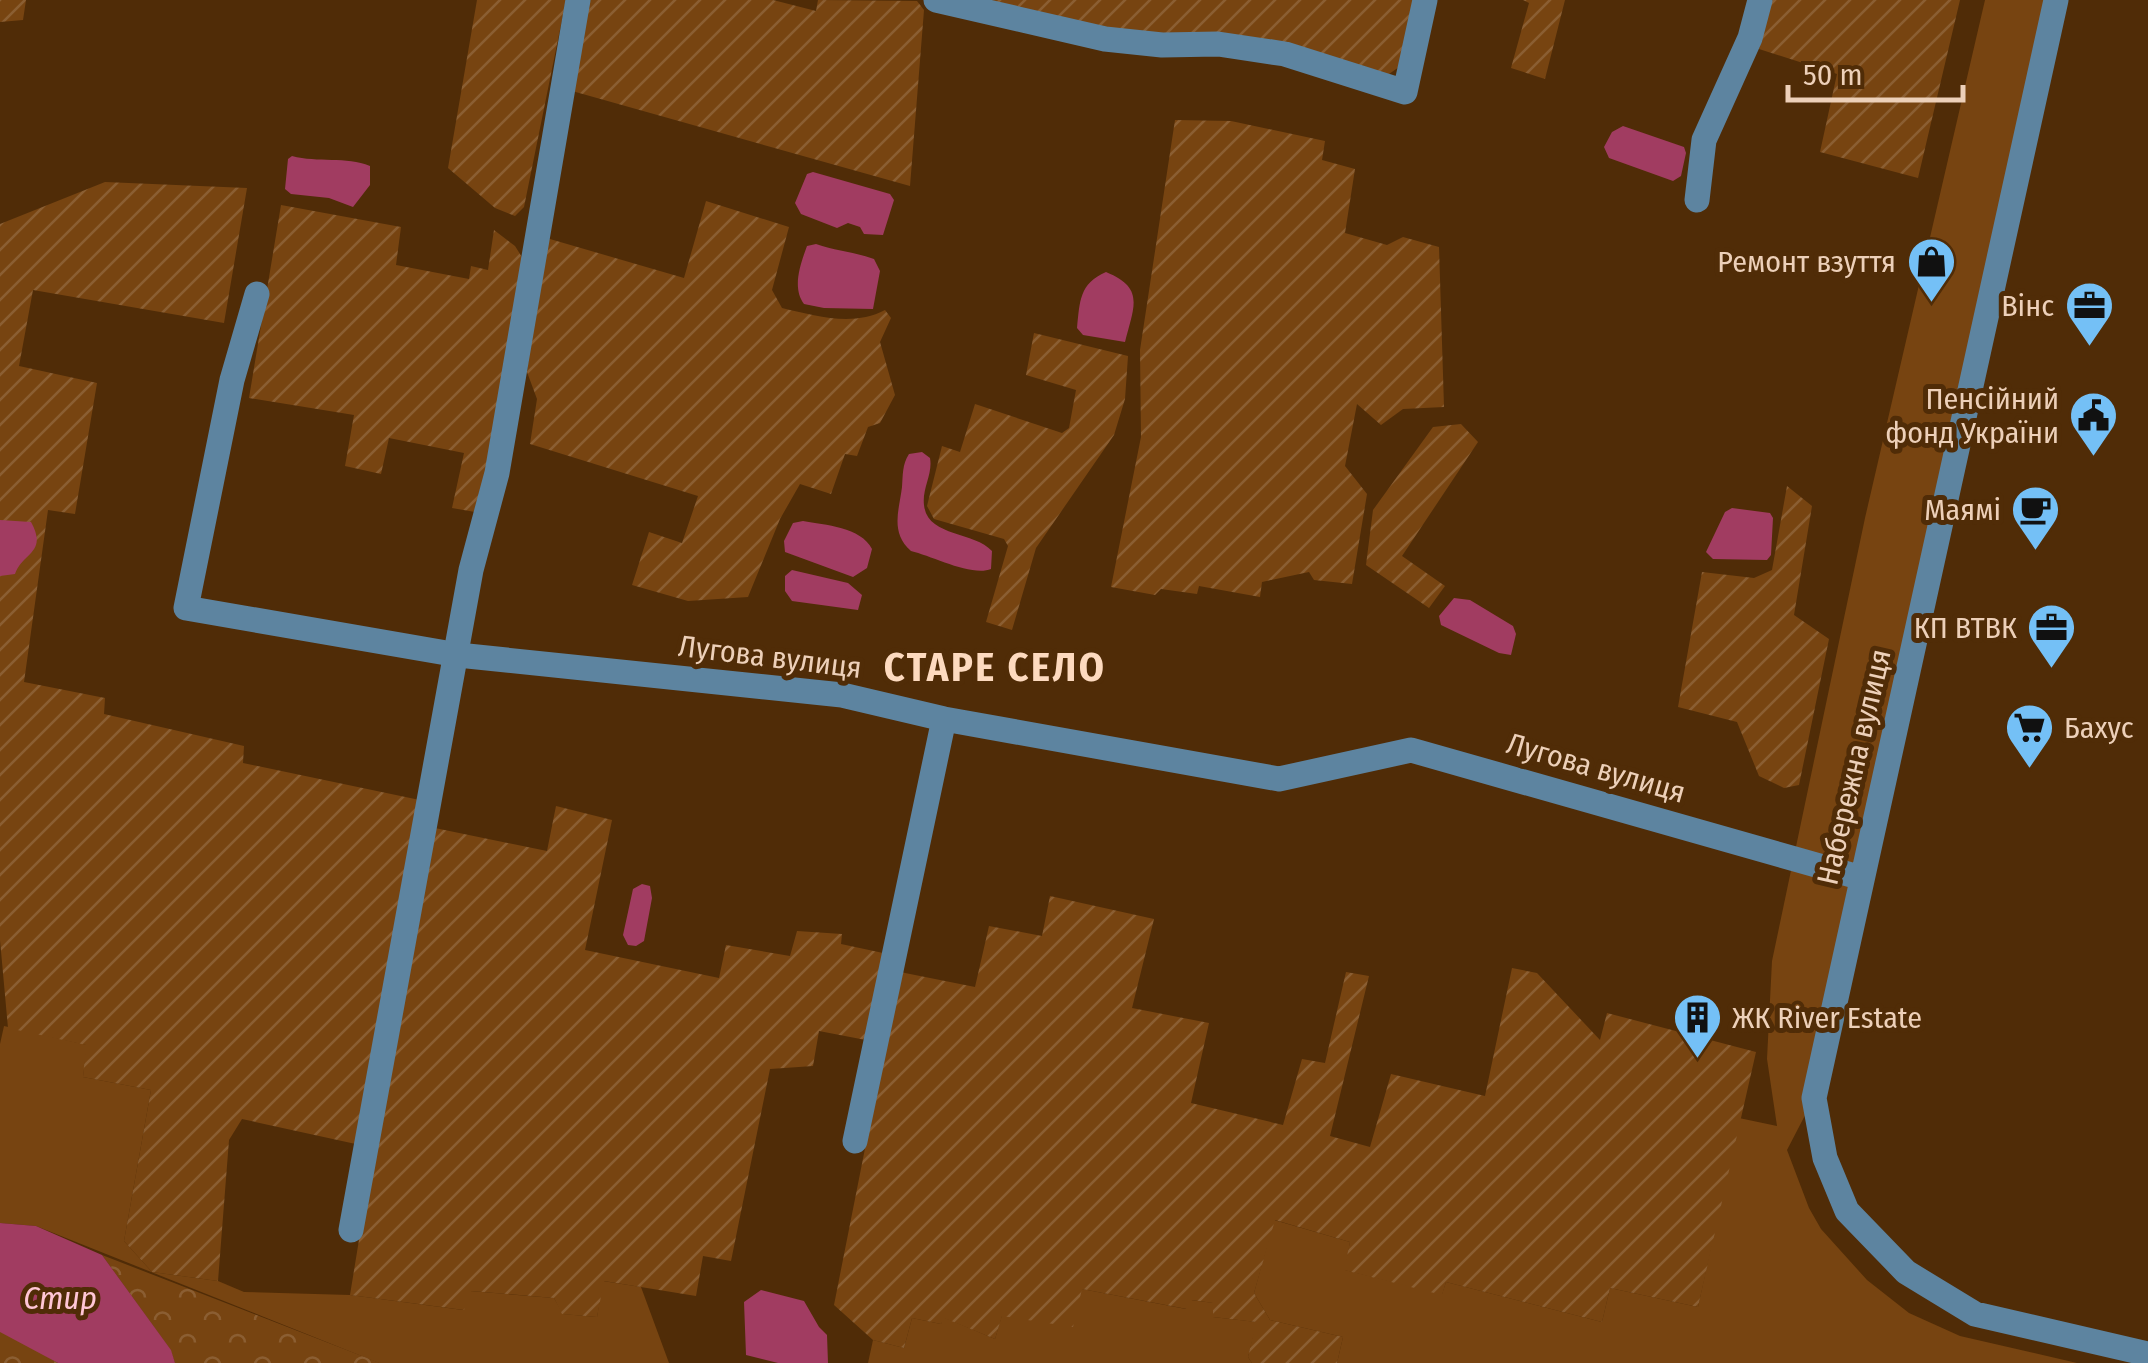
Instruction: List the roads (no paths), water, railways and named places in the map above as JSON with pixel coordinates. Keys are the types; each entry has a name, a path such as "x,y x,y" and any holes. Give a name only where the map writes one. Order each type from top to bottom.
{"street":[{"path":"351,1230 471,570 497,473 578,0"},
{"path":"936,0 1105,39 1162,45 1218,44 1285,54 1404,92 1425,0"},
{"path":"1697,200 1704,140 1750,38 1760,0"},
{"name":"Набережна вулиця","path":"2056,0 1814,1098 1825,1158 1847,1211 1906,1272 1975,1314 2148,1354"},
{"name":"Лугова вулиця","path":"257,294 232,380 186,608 458,655 842,695 944,719 1279,780 1411,750 1862,878"},
{"path":"855,1140 944,719"}],"water":[{"path":"1623,126 1684,147 1681,176 1673,181 1609,158 1604,147 1612,132"},
{"path":"292,156 370,166 370,185 353,207 329,198 291,194 285,189 288,159"},
{"path":"813,172 890,194 894,200 883,235 864,234 860,227 848,223 837,228 801,214 795,203 807,174"},
{"path":"816,244 874,259 880,271 873,309 804,304 798,291 800,268 807,246"},
{"path":"1106,272 1132,292 1133,308 1125,342 1083,335 1077,328 1086,288"},
{"path":"922,452 931,464 924,499 927,515 942,528 992,551 991,569 963,568 911,551 904,544 898,521 904,466 909,454"},
{"path":"1732,508 1770,513 1771,555 1767,560 1713,559 1706,552 1725,512"},
{"path":"0,520 31,522 36,532 36,546 15,574 0,576"},
{"path":"803,521 842,528 860,536 872,549 867,568 853,577 785,552 784,541 793,523"},
{"path":"792,570 848,583 862,595 858,610 792,601 785,591 785,576"},
{"path":"1454,598 1470,600 1513,626 1516,634 1511,655 1441,625 1439,616"},
{"path":"642,884 650,886 652,898 644,941 628,945 623,935 633,889"},
{"name":"Стир","path":"0,1223 36,1226 102,1255 171,1350 175,1363 58,1363 0,1332"},
{"path":"761,1290 804,1301 827,1335 828,1363 778,1363 746,1355 744,1302"}],"place":[{"name":"Ремонт взуття","path":"1931,304"},
{"name":"Вінс","path":"2089,348"},
{"name":"Пенсійний фонд України","path":"2094,458"},
{"name":"Маямі","path":"2036,552"},
{"name":"КП ВТВК","path":"2052,670"},
{"name":"Бахус","path":"2029,770"},
{"name":"ЖК River Estate","path":"1697,1060"}],"district":[{"name":"СТАРЕ СЕЛО","path":"995,667"}]}
